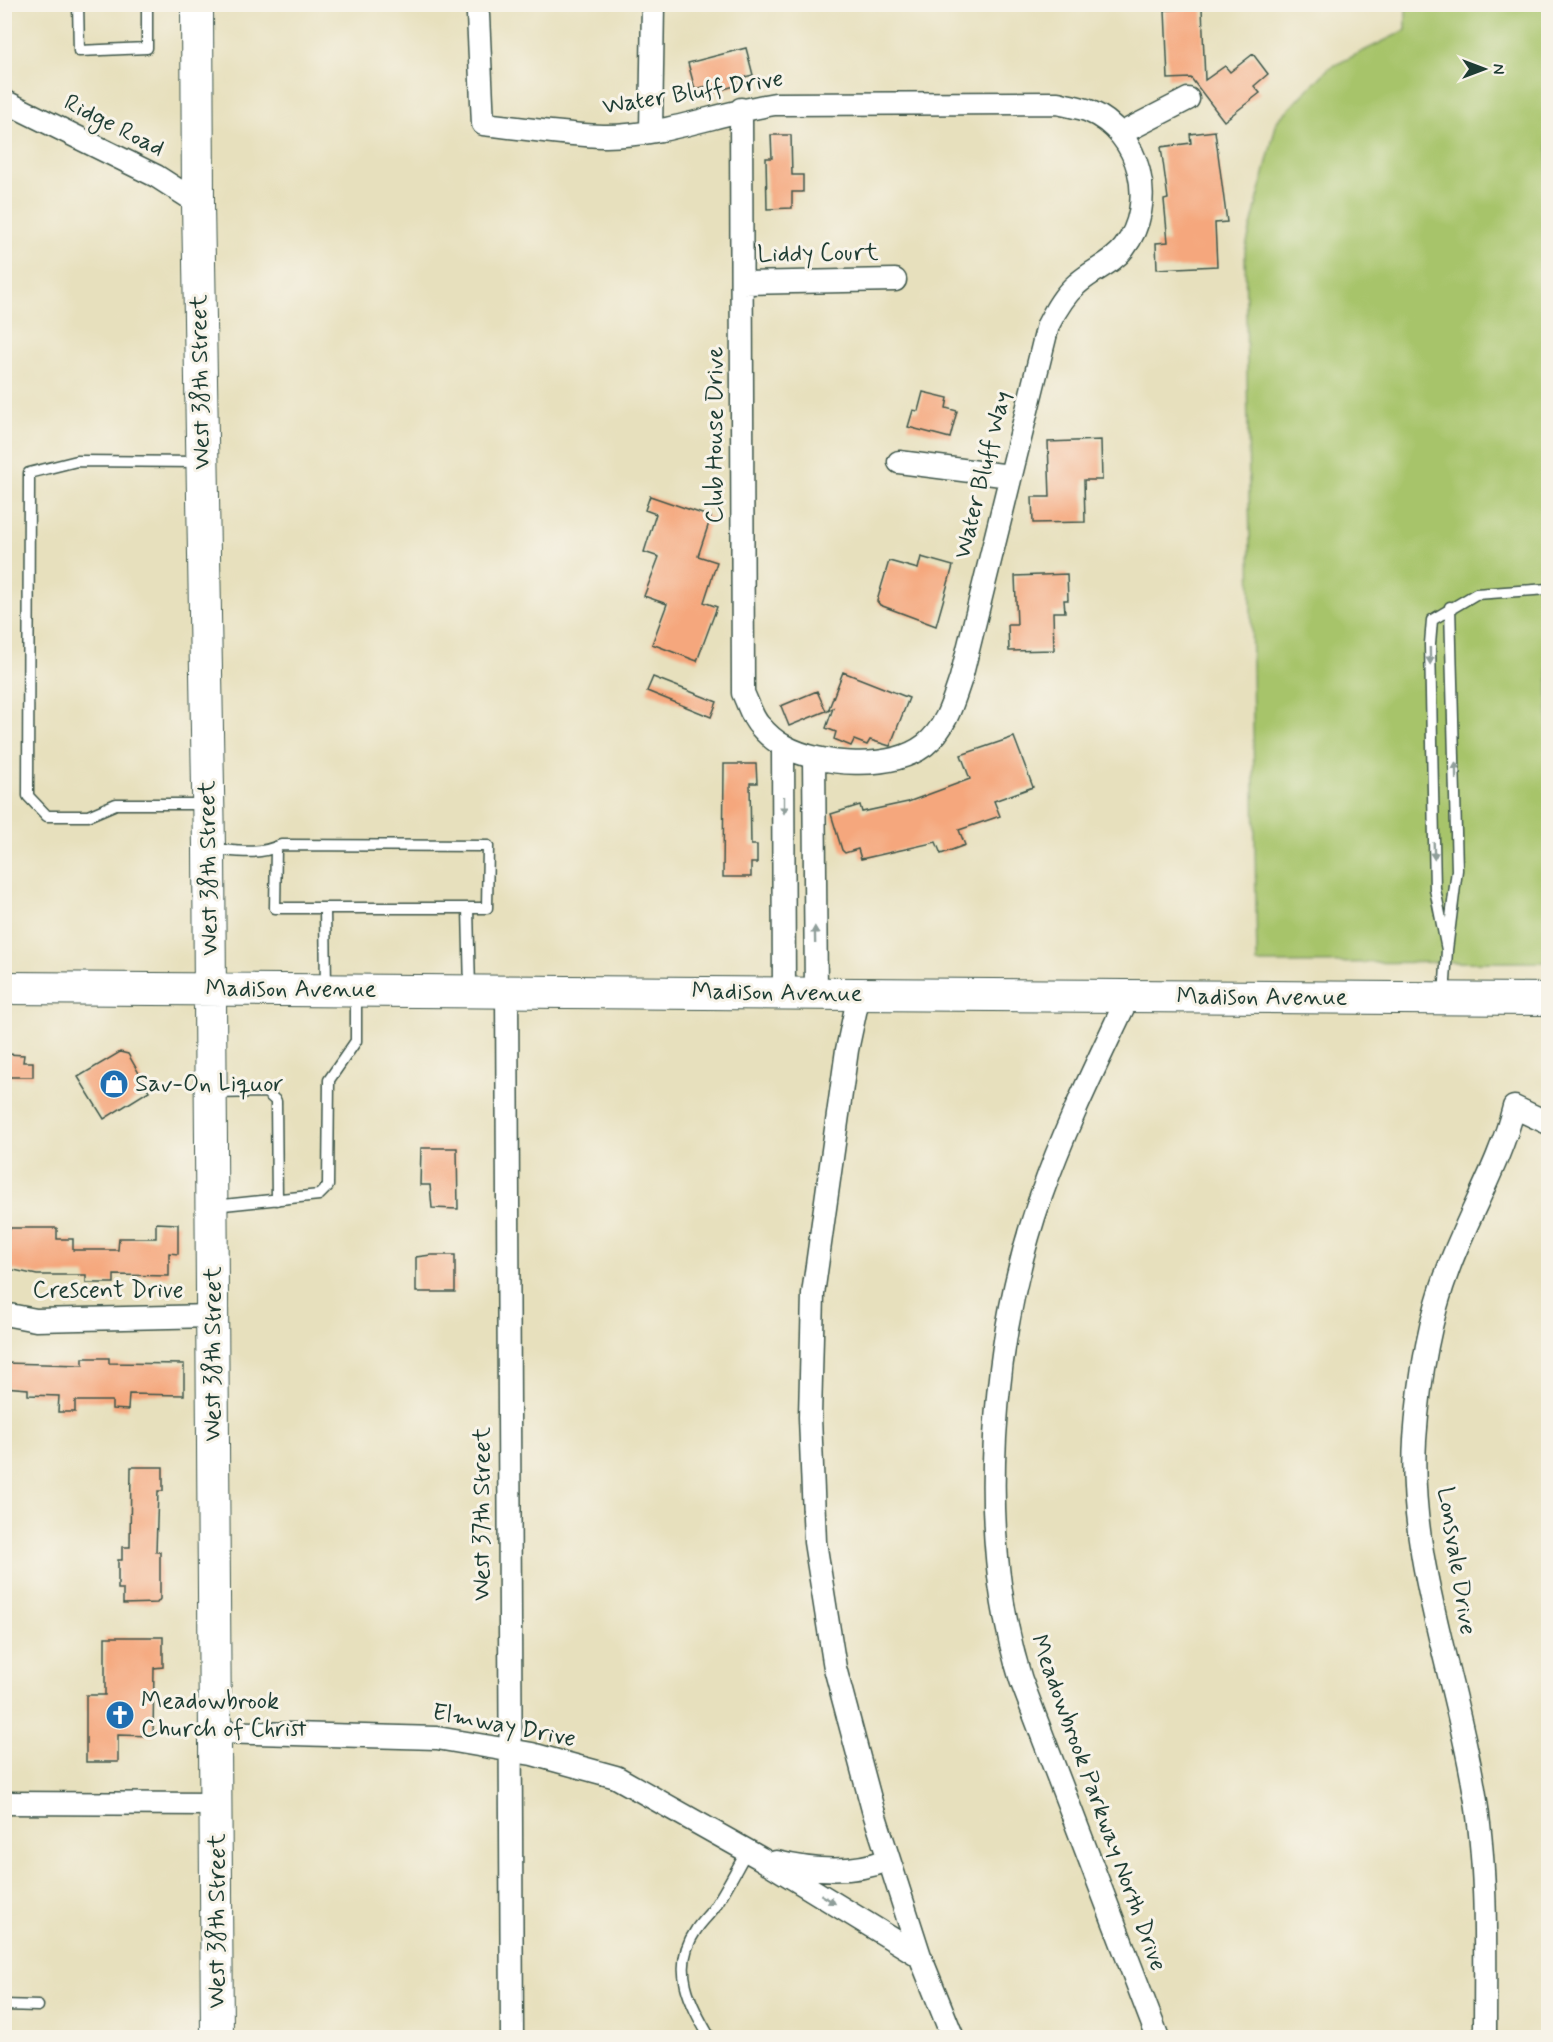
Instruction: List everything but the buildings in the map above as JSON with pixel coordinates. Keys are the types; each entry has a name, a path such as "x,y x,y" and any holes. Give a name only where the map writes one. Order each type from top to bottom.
{"main road":[{"name":"West 38th Street","path":"197,4 210,988 217,2037"},
{"name":"Madison Avenue","path":"4,988 1548,999"}],"street":[{"path":"651,130 653,4"},
{"name":"Water Bluff Drive","path":"478,15 483,124 604,136 651,130 741,109 798,104 1058,103 1090,111 1120,134"},
{"path":"1120,134 1188,99"},
{"name":"Ridge Road","path":"4,101 156,177 198,203"},
{"name":"Club House Drive","path":"741,109 743,693 758,724 783,746 814,758"},
{"name":"Water Bluff Way","path":"814,758 885,762 905,758 925,745 942,727 961,678 1048,325 1060,302 1078,282 1101,269 1124,248 1139,220 1143,189 1136,158 1120,134"},
{"name":"Liddy Court","path":"742,283 895,280"},
{"path":"899,462 1010,476"},
{"path":"783,746 784,993"},
{"path":"814,758 816,993"},
{"name":"West 37th Street","path":"507,990 512,2037"},
{"path":"859,994 847,1050 813,1294 810,1417 815,1542 835,1668 888,1860 920,1956 953,2037"},
{"name":"Meadowbrook Parkway North Drive","path":"1129,995 1064,1136 1040,1197 1016,1284 1005,1343 996,1420 995,1510 999,1581 1008,1640 1029,1703 1158,2037"},
{"name":"Lonsvale Drive","path":"1485,2037 1482,1866 1474,1789 1430,1591 1416,1493 1415,1442 1420,1383 1438,1301 1449,1267 1508,1132 1514,1107 1548,1123"},
{"name":"Crescent Drive","path":"4,1314 36,1320 213,1316"},
{"name":"Elmway Drive","path":"216,1732 437,1738 510,1751 616,1777 753,1854 920,1956"},
{"path":"4,1803 216,1804"},
{"name":"Elmway Drive","path":"753,1854 798,1867 837,1870 870,1867 888,1860"}],"lane":[{"path":"78,4 79,51 147,48 147,4"},
{"path":"203,462 77,461 29,473 28,796 47,816 88,816 116,804 208,804"},
{"path":"1447,950 1435,889 1430,644 1432,620 1450,607 1476,594 1548,589"},
{"path":"1444,997 1447,950 1457,870 1450,607"},
{"path":"208,848 264,853 276,847 281,845 488,846 487,908 275,908 276,847"},
{"path":"212,1206 319,1196 328,1185 329,1080 356,1041 341,989 325,908"},
{"path":"468,908 470,990"},
{"path":"211,1093 266,1092 276,1101 277,1200"},
{"path":"710,2037 691,2006 683,1982 682,1956 695,1931 753,1854"},
{"path":"4,2005 38,2006"}],"green space":[{"path":"1406,5 1548,5 1548,962 1257,963 1245,251 1277,121 1329,68 1406,30"}],"place":[{"name":"Sav-On Liquor","path":"114,1084"},
{"name":"Meadowbrook Church of Christ","path":"120,1715"}]}
